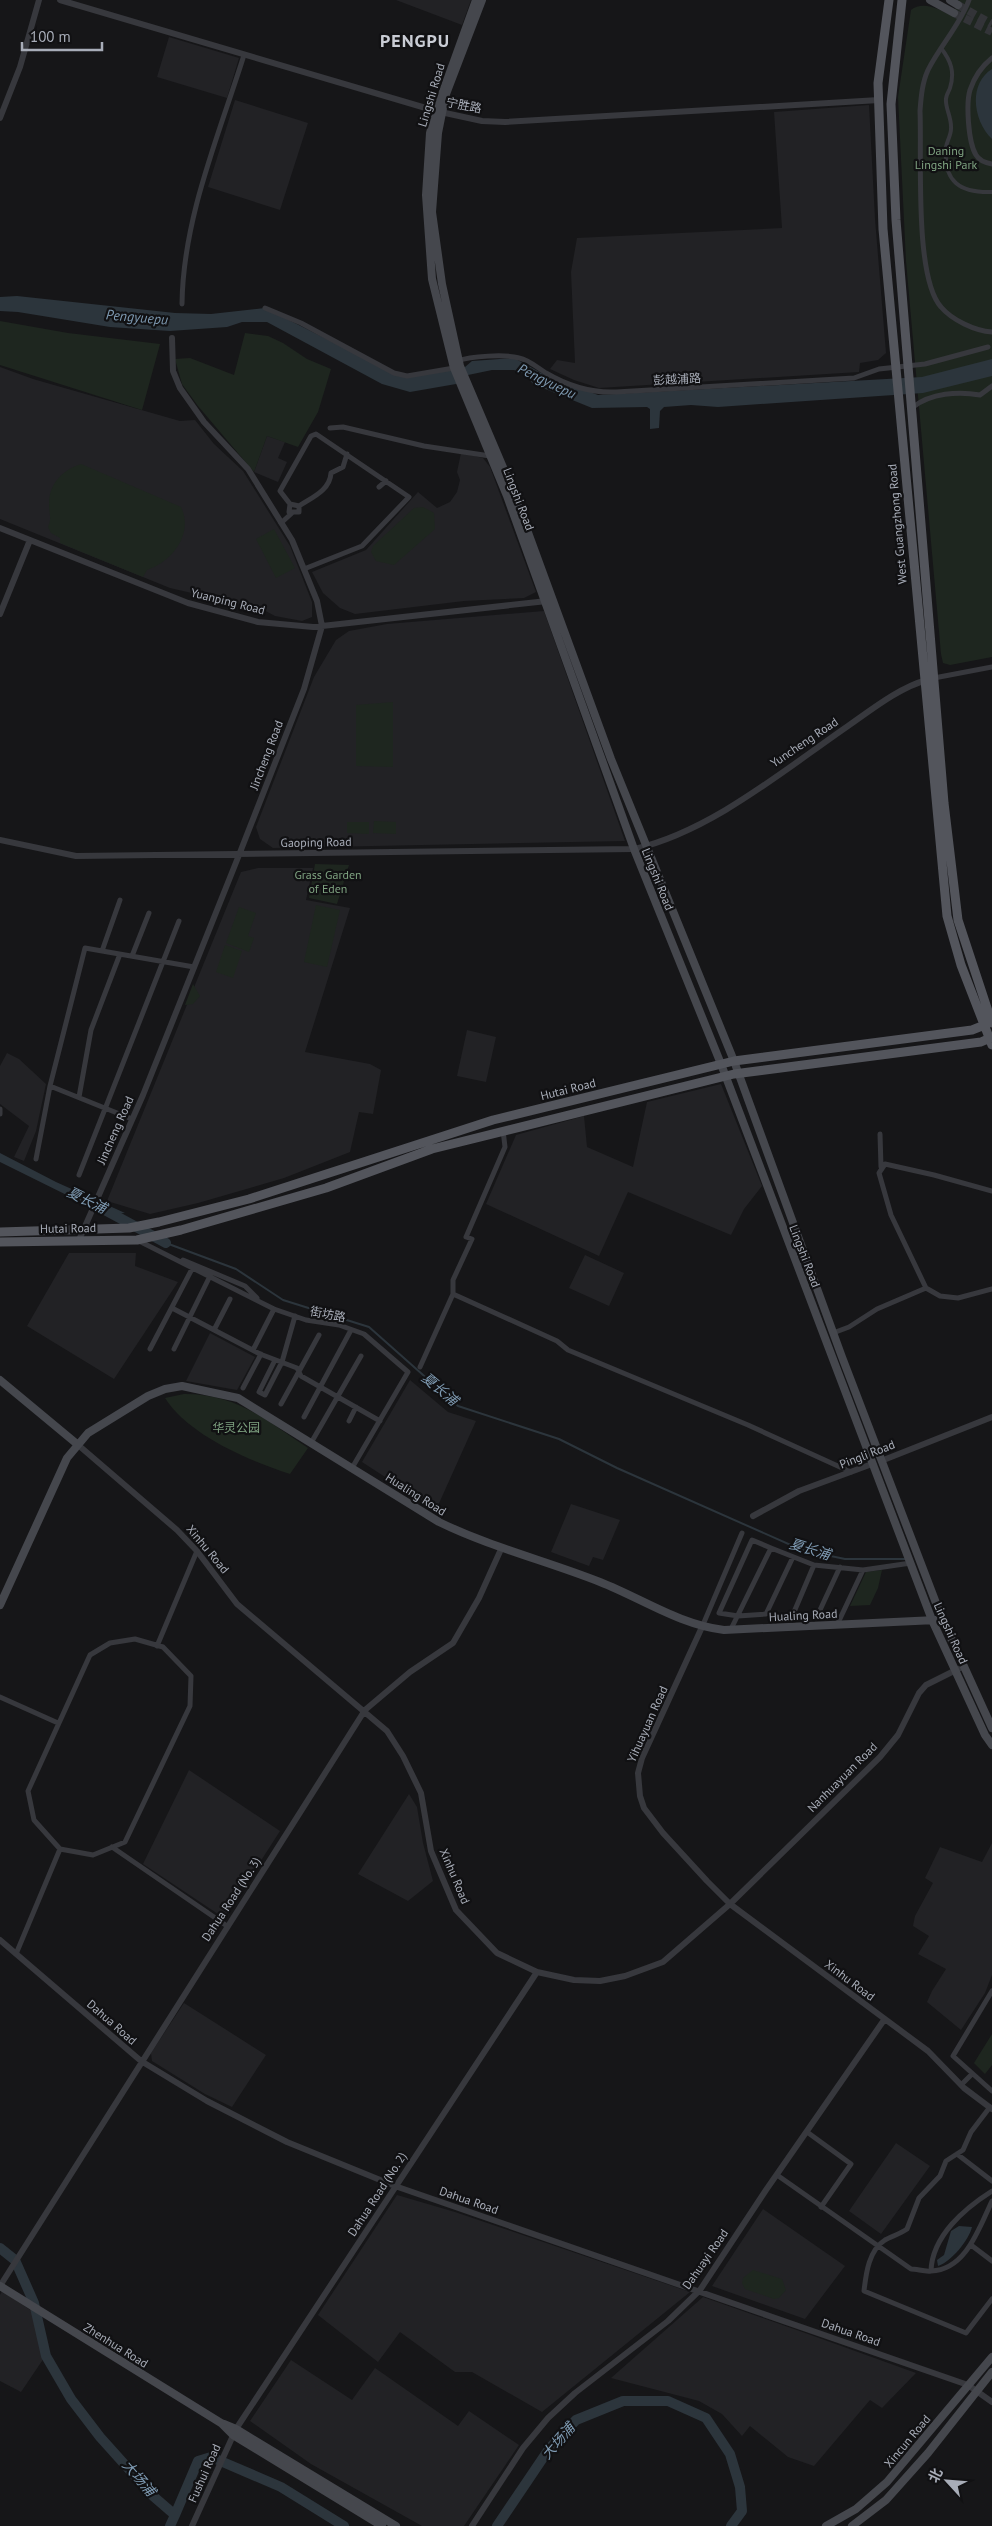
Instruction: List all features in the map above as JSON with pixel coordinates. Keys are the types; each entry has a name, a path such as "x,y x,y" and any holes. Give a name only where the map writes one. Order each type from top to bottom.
{"main road":[{"name":"Lingshi Road","path":"476,0 439,112 432,212 442,284 457,365 490,456 734,1060 833,1333 943,1620 992,1728"},
{"name":"Lingshi Road","path":"439,112 482,0"},
{"name":"West Guangzhong Road","path":"889,0 878,83 883,229 895,377 947,916 961,965 990,1023"},
{"name":"West Guangzhong Road","path":"902,0 891,104 896,220 922,516 944,802 958,920 990,1023 991,1040"},
{"path":"930,0 956,9 950,0"},
{"name":"Lingshi Road","path":"464,385 511,486 634,850 721,1064 932,1620 985,1735 992,1745"},
{"path":"909,517 922,516"},
{"name":"Hutai Road","path":"0,1232 129,1228 159,1222 249,1199 493,1120 734,1060 972,1030 990,1023"},
{"name":"Hutai Road","path":"0,1242 137,1240 326,1188 432,1149 503,1129 725,1076 991,1040"},
{"name":"Xinhu Road","path":"0,1380 77,1444"},
{"name":"Hualing Road","path":"0,1605 67,1458 77,1444 88,1433 148,1396 165,1389 182,1386 238,1398 439,1522 466,1534 602,1583 702,1627 731,1630 943,1620"},
{"name":"Zhenhua Road","path":"0,2286 221,2423 233,2435 382,2526"},
{"name":"Xincun Road","path":"826,2526 856,2509 887,2482 992,2356"},
{"name":"Xincun Road","path":"852,2526 886,2500 928,2453 992,2372"},
{"name":"Zhenhua Road","path":"233,2435 396,2526"}],"street":[{"path":"0,118 20,67 39,0"},
{"name":"宁胜路","path":"60,0 439,112 482,121 505,122 879,100"},
{"path":"969,0 928,72 920,112 922,239 925,263 934,295 941,307 968,325 983,331 992,332"},
{"path":"941,48 950,61 952,74 945,99 951,119 951,130 946,146 949,174 954,184 967,191 992,192"},
{"path":"182,304 187,245 244,55"},
{"path":"992,58 975,79 968,101 970,132 975,154 980,160 992,164"},
{"name":"彭越浦路","path":"265,308 301,323 394,373 406,376 507,356 521,358 547,374 598,393 854,378 870,371 894,366 909,367 988,347"},
{"name":"Jincheng Road","path":"84,1230 132,1118 239,855 304,689 322,626 317,601 292,540 248,469 204,422 180,388 172,371 172,338"},
{"path":"912,405 922,400 960,392 980,395 992,386"},
{"path":"330,428 343,427 424,446 490,456"},
{"path":"304,569 344,550 362,546 409,497 386,481 346,454 316,434 311,436 280,491 290,504 299,506 322,491 330,480 331,472 343,467 346,454"},
{"path":"379,487 386,481"},
{"path":"290,504 288,508 292,513"},
{"path":"281,523 292,513 299,512 299,506"},
{"name":"Yuanping Road","path":"0,528 209,610 258,622 322,626 549,601"},
{"path":"0,614 30,540"},
{"name":"Yuncheng Road","path":"634,850 716,816 883,702 924,680 992,667"},
{"name":"Gaoping Road","path":"0,840 76,856 634,850"},
{"path":"102,951 120,900"},
{"path":"132,956 149,913"},
{"path":"79,1174 107,1108 179,921"},
{"path":"36,1159 50,1086 85,948 194,967"},
{"path":"79,1097 91,1030 120,954"},
{"path":"50,1086 132,1118"},
{"path":"0,1109 0,1114"},
{"path":"420,1366 454,1294 454,1280 472,1239 466,1237 504,1147 503,1129"},
{"path":"880,1134 881,1167 879,1173 891,1215 926,1288 940,1296 958,1298 992,1289"},
{"path":"881,1167 885,1164 916,1170 992,1192"},
{"path":"79,1240 84,1230"},
{"name":"街坊路","path":"137,1240 156,1251 178,1259 257,1298 274,1309 306,1320 339,1325 364,1334 408,1372 352,1468"},
{"path":"178,1259 237,1281 252,1291 257,1298"},
{"path":"150,1349 193,1267"},
{"path":"174,1349 210,1276"},
{"path":"833,1333 849,1327 877,1309 926,1288"},
{"path":"454,1294 557,1341 568,1350 748,1425 851,1472"},
{"path":"214,1330 230,1299"},
{"path":"172,1308 261,1354 297,1368 301,1376 380,1420"},
{"path":"253,1350 274,1309"},
{"path":"275,1360 259,1392 264,1395 282,1362 295,1316"},
{"path":"304,1417 351,1330"},
{"path":"281,1404 319,1334"},
{"path":"243,1388 261,1354"},
{"path":"311,1443 361,1356"},
{"path":"349,1421 356,1407"},
{"name":"Pingli Road","path":"753,1516 799,1491 992,1417"},
{"name":"Xinhu Road","path":"77,1444 177,1530 197,1550 237,1604 269,1634 365,1710 387,1731 403,1756 421,1793 431,1851 456,1910 497,1953 538,1972 574,1980 600,1980 626,1976 663,1962 730,1904 884,2020 928,2050 961,2085 991,2108"},
{"name":"Yihuayuan Road","path":"730,1904 663,1833 644,1808 640,1796 638,1773 642,1758 702,1627 742,1533"},
{"path":"793,1557 766,1614 738,1616 719,1613 752,1540 814,1564 863,1570 910,1563"},
{"name":"Dahua Road (No. 3)","path":"0,2286 365,1710 410,1672 452,1643 479,1598 502,1547"},
{"path":"731,1630 771,1548"},
{"path":"157,1646 197,1550"},
{"path":"794,1612 814,1564"},
{"path":"820,1610 840,1567"},
{"path":"837,1625 863,1570"},
{"path":"135,1639 163,1647 191,1676 190,1706 124,1842 93,1855 60,1849 34,1820 28,1791 58,1724 90,1655 110,1643 135,1639"},
{"name":"Nanhuayuan Road","path":"730,1904 880,1756 898,1735 919,1693 926,1685 964,1666"},
{"path":"0,1697 58,1724"},
{"path":"112,1847 227,1926"},
{"path":"16,1954 60,1849"},
{"name":"Dahua Road","path":"0,1940 141,2061 207,2101 287,2142 395,2186 700,2290 968,2385 992,2402"},
{"name":"Dahua Road (No. 2)","path":"233,2435 395,2186 538,1972"},
{"path":"992,1991 953,2056 992,2091"},
{"name":"Dahuayi Road","path":"472,2526 523,2448 548,2418 575,2393 668,2321 700,2290 884,2020"},
{"path":"961,2085 972,2074"},
{"path":"991,2108 971,2132 963,2150 946,2161 935,2184 919,2198 907,2229 897,2236 887,2238 878,2247 872,2256 866,2274 864,2291 966,2333 992,2299"},
{"path":"807,2132 851,2164 822,2206"},
{"path":"957,2154 992,2180"},
{"path":"777,2175 911,2269 931,2271 948,2268 971,2245 992,2201"},
{"path":"931,2271 938,2247 946,2230 974,2202 992,2190"},
{"path":"971,2245 992,2261"},
{"name":"Fushui Road","path":"192,2526 233,2435"}],"shaded area":[{"path":"396,0 471,0 462,25"},
{"path":"169,37 239,58 227,98 157,77"},
{"path":"235,100 308,123 280,210 208,187"},
{"path":"869,105 875,219 886,353 878,360 860,363 859,372 599,388 574,380 550,369 557,360 575,363 571,272 577,238 782,228 774,112"},
{"path":"0,367 33,379 180,421 195,420 214,444 243,471 290,546 312,602 312,617 302,621 275,616 262,609 170,588 0,519"},
{"path":"267,436 285,442 278,458 287,462 278,482 254,472"},
{"path":"461,453 483,458 490,467 536,592 524,598 464,601 355,614 340,608 323,593 312,572 366,550 418,492 437,508 450,502 457,492 460,480 457,472"},
{"path":"544,611 625,841 273,848 260,839 256,827 314,677 336,640 349,631 387,624"},
{"path":"258,868 313,868 306,900 350,908 305,1052 370,1064 381,1070 373,1114 359,1112 350,1152 284,1178 198,1203 150,1214 107,1201 241,872"},
{"path":"467,1030 496,1037 486,1082 457,1076"},
{"path":"7,1053 19,1059 46,1084 36,1131 24,1161 14,1157 29,1126 0,1104 0,1066"},
{"path":"721,1084 762,1186 744,1209 731,1235 628,1192 599,1256 486,1204 516,1135 584,1116 587,1147 633,1167 647,1102"},
{"path":"69,1253 136,1253 135,1266 178,1282 114,1379 27,1326"},
{"path":"585,1255 624,1273 609,1306 569,1288"},
{"path":"210,1333 255,1357 237,1390 186,1381"},
{"path":"410,1380 448,1412 476,1421 436,1510 362,1462"},
{"path":"571,1504 620,1520 603,1560 593,1557 589,1566 551,1552"},
{"path":"189,1770 280,1831 224,1918 143,1864"},
{"path":"409,1794 417,1807 423,1843 433,1881 408,1901 358,1874"},
{"path":"992,1843 992,1975 985,1993 961,2030 927,2002 946,1969 918,1954 929,1936 913,1926 915,1916 933,1883 925,1878 940,1847 982,1862"},
{"path":"184,2003 266,2055 232,2107 205,2094 152,2061 151,2053"},
{"path":"896,2143 930,2166 881,2234 849,2211"},
{"path":"397,2195 455,2212 690,2292 542,2412 472,2372 455,2372 400,2332 378,2362 318,2315"},
{"path":"763,2209 845,2266 805,2319 712,2286"},
{"path":"2,2291 32,2311 44,2358 21,2392 0,2381 0,2295"},
{"path":"703,2297 916,2373 882,2408 870,2400 814,2466 788,2457 750,2426 742,2436 722,2414 699,2401 611,2378"},
{"path":"291,2360 352,2400 375,2368 458,2426 469,2411 519,2445 464,2526 422,2526 311,2464 250,2421"}],"green space":[{"name":"Daning Lingshi Park","path":"959,0 992,0 992,657 950,665 943,663 941,654 906,261 898,97 911,10 916,7 926,6 952,16"},
{"path":"0,321 68,333 160,344 142,410 0,365"},
{"path":"245,333 268,336 283,343 307,359 331,369 318,412 298,447 267,436 254,472 198,406 182,384 175,359 190,358 234,375"},
{"path":"81,464 181,507 185,527 183,537 165,561 147,570 143,577 60,543 60,538 51,533 48,527 50,521 49,504 51,490 58,478 68,470"},
{"path":"423,507 434,513 435,529 394,565 376,561 371,552 373,546 414,508"},
{"path":"274,529 295,568 276,578 256,539"},
{"path":"393,702 393,767 356,766 356,705"},
{"path":"374,821 396,822 396,834 373,833"},
{"path":"347,822 369,822 369,834 347,833"},
{"name":"Grass Garden of Eden","path":"315,864 349,865 337,904 309,898"},
{"path":"316,905 340,910 327,967 304,962"},
{"path":"239,907 256,913 248,936 254,938 249,952 226,943"},
{"path":"225,945 242,951 233,978 216,972"},
{"path":"193,984 200,996 193,1004 185,1005"},
{"name":"华灵公园","path":"184,1394 220,1398 250,1410 308,1448 290,1474 257,1462 204,1435 175,1411 165,1398"},
{"path":"882,1570 878,1588 870,1605 850,1606 866,1572"},
{"path":"992,2034 992,2065 985,2074 974,2063"},
{"path":"753,2270 782,2279 786,2290 779,2298 774,2299 745,2289 742,2283 743,2278"}],"water":[{"path":"992,69 992,139 981,123 977,113 976,93 984,76"},
{"name":"Pengyuepu","path":"17,296 175,313 211,314 265,308 394,373 407,376 465,367 472,361 514,358 545,375 598,395 922,377 992,359 992,376 923,393 718,407 691,405 664,407 660,411 659,428 650,429 650,409 647,407 592,408 533,384 525,374 514,370 492,370 468,375 456,384 410,392 382,384 267,322 242,322 227,327 170,331 110,327 18,312 0,311 0,297"},
{"path":"0,1153 56,1182 125,1213 105,1214 0,1162"},
{"path":"959,2226 972,2227 959,2250 938,2266 937,2260 944,2255 951,2231"}],"waterway":[{"name":"夏长浦","path":"103,1209 166,1243"},
{"name":"夏长浦","path":"166,1243 236,1269 283,1300 369,1327 458,1406 559,1439 617,1468 802,1550 845,1559 906,1559"},
{"name":"大场浦","path":"0,2248 15,2260 34,2303 46,2356 71,2399 100,2437 153,2496 175,2515 198,2461 211,2457 281,2487 344,2526"},
{"name":"大场浦","path":"497,2526 549,2449 576,2420 623,2401 668,2401 706,2418 730,2454 740,2487 742,2511 731,2526"},
{"path":"170,2526 175,2515"}],"tunnel":[{"path":"958,5 992,24"},
{"path":"954,13 992,32"}],"district":[{"name":"PENGPU","path":"415,40"}]}
